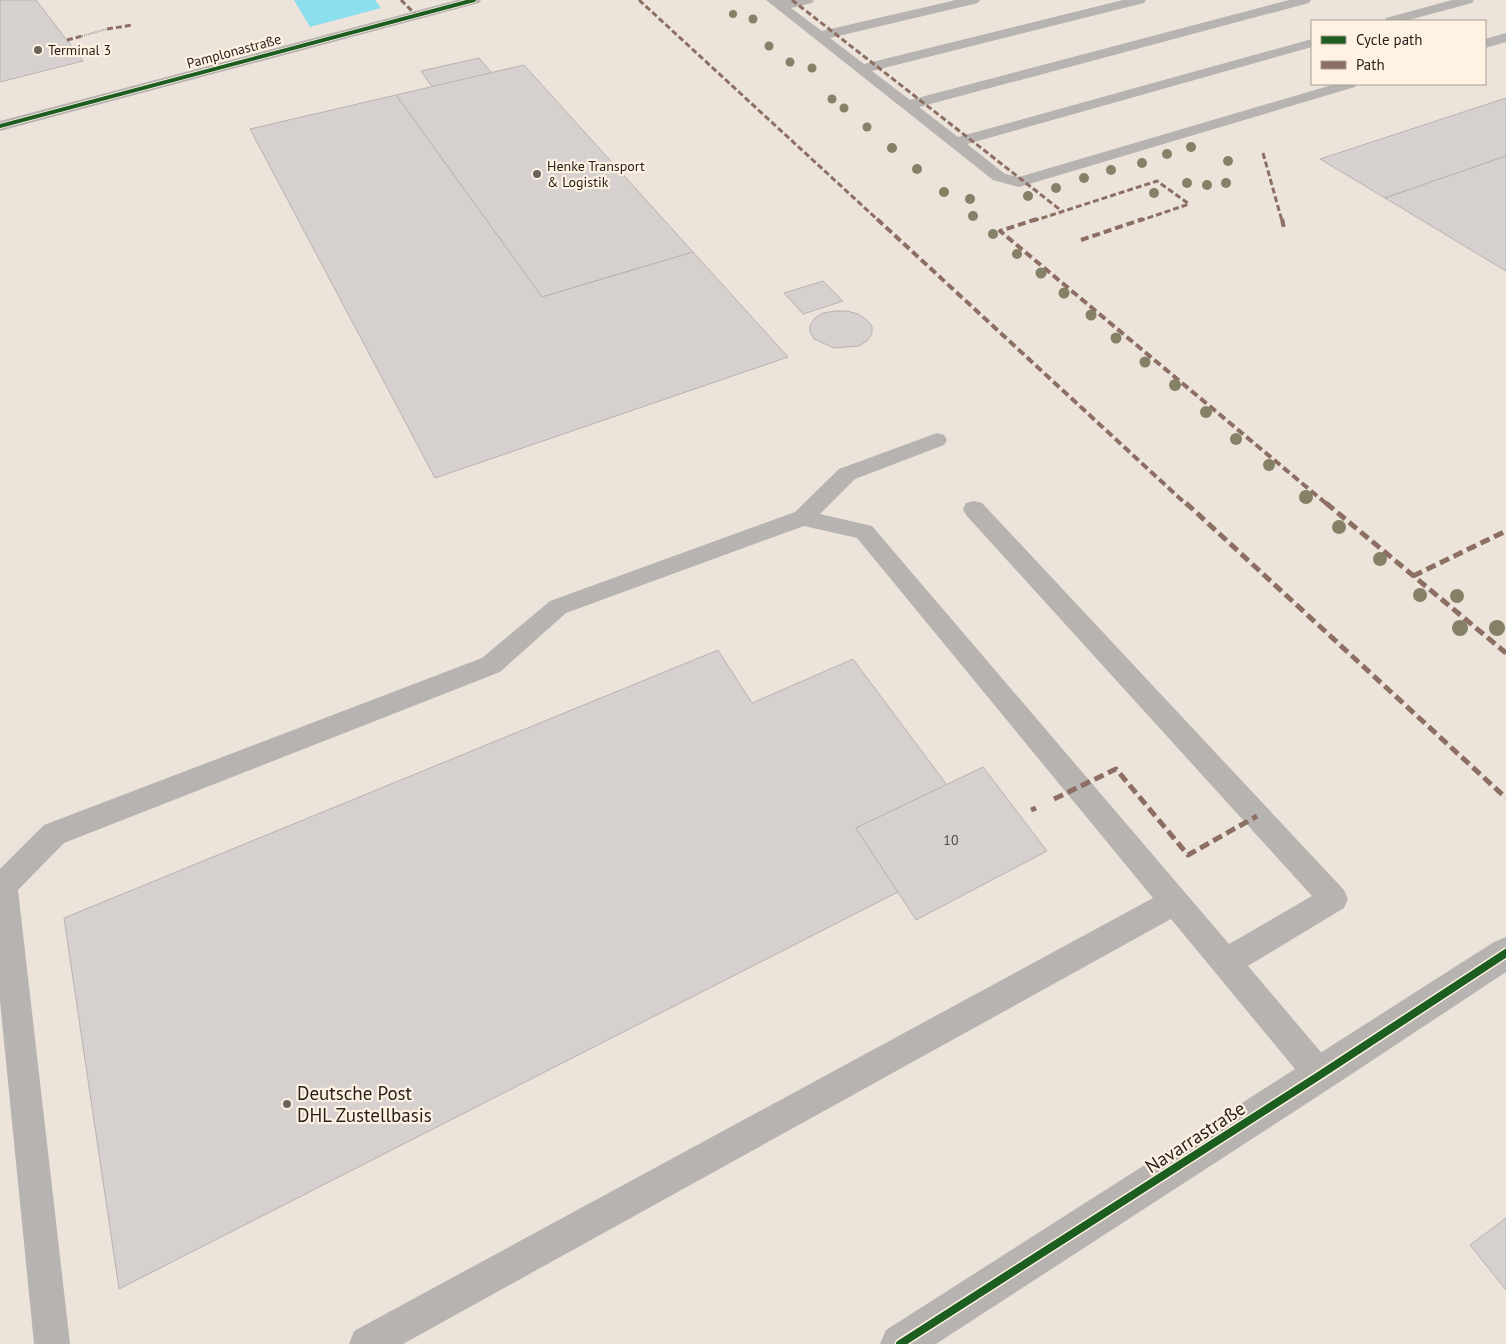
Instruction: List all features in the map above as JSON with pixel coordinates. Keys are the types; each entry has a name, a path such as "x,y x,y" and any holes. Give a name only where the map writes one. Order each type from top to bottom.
{"street":[{"name":"Pamplonastraße","path":"0,126 474,0"},
{"name":"Navarrastraße","path":"900,1344 1320,1075 1506,953"}],"lane":[{"path":"777,3 807,0"},
{"path":"819,36 973,0"},
{"path":"861,69 1139,0"},
{"path":"907,105 1304,0"},
{"path":"1395,20 1467,0"},
{"path":"777,3 1000,177 1019,182 1347,85"},
{"path":"1486,44 1506,37"},
{"path":"957,142 1311,43"},
{"path":"52,1344 3,885 54,834 491,665 558,607 804,518 846,474 937,440"},
{"path":"974,509 1334,899 1225,963"},
{"path":"804,518 864,532 1320,1075"},
{"path":"367,1344 1180,909"}],"path":[{"path":"82,36 108,29"}],"water":[{"path":"294,0 375,0 381,8 310,27"}],"building":[{"name":"Terminal 3","path":"0,0 36,0 83,61 0,82"},
{"path":"479,58 492,73 432,87 421,71"},
{"name":"Henke Transport & Logistik","path":"524,65 693,252 542,297 396,95"},
{"path":"396,95 542,297 693,252 788,357 435,478 250,129"},
{"path":"1506,98 1506,156 1385,198 1320,159"},
{"path":"1506,156 1506,271 1385,198"},
{"path":"823,281 843,301 803,314 784,293"},
{"path":"847,311 858,314 867,320 872,326 872,334 867,341 859,346 834,348 814,339 810,332 810,325 815,318 823,313"},
{"name":"Deutsche Post DHL Zustellbasis","path":"718,650 752,703 853,659 947,785 856,828 898,892 119,1289 64,918"},
{"path":"983,767 1047,851 916,920 856,828"},
{"path":"1506,1218 1506,1290 1470,1245"}],"marked path":[{"path":"401,0 416,15"},
{"path":"639,0 1506,798"},
{"path":"792,0 1063,212"},
{"path":"107,29 133,25"},
{"path":"67,40 82,36"},
{"path":"1263,153 1284,228"},
{"path":"1189,204 1157,181 1000,231 1506,653"},
{"path":"1081,240 1189,204"},
{"path":"1413,576 1506,531"},
{"path":"1054,799 1116,769 1188,855 1257,816"},
{"path":"1031,810 1036,808"}],"cycle path":[{"path":"0,126 474,0"},
{"path":"900,1344 1320,1075 1506,953"}],"place":[{"name":"Terminal 3","path":"38,50"},
{"name":"Henke Transport & Logistik","path":"537,174"},
{"name":"Deutsche Post DHL Zustellbasis","path":"287,1104"}]}
